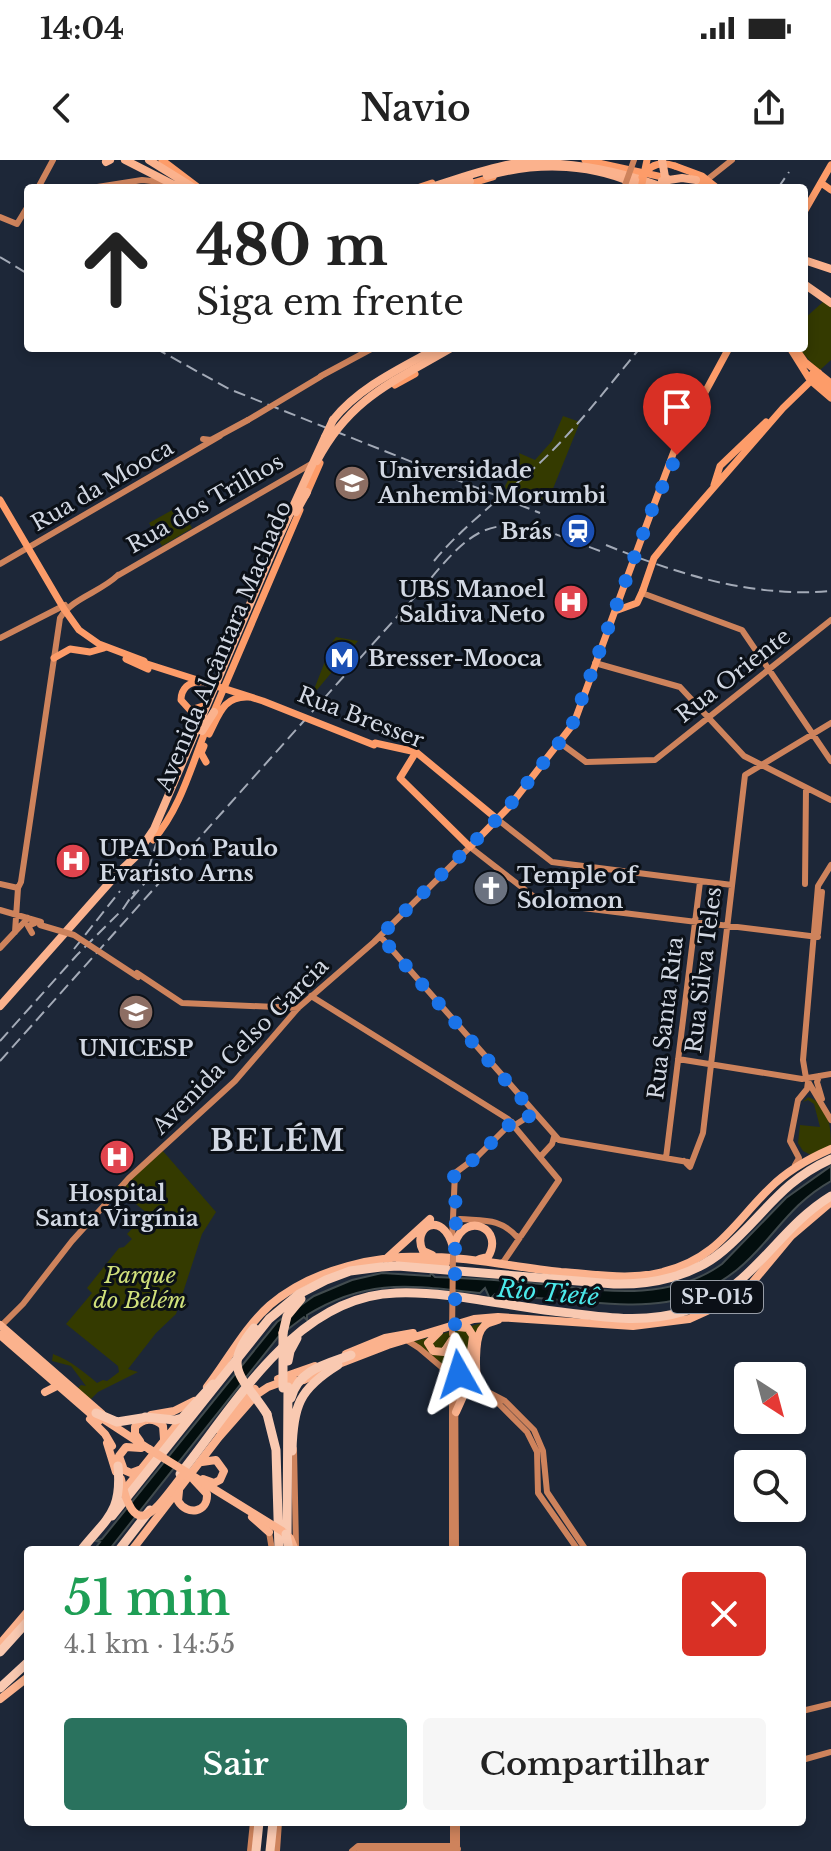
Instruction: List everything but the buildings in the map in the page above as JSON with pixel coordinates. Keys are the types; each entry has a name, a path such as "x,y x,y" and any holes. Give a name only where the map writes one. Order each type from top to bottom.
{"highway":[{"path":"122,160 173,184"},
{"path":"152,160 164,162"},
{"path":"152,160 190,184"},
{"path":"441,184 504,165 548,160 591,164 643,184"},
{"path":"662,160 665,184"},
{"path":"461,184 501,172 550,166 597,171 643,184 674,178 704,181"},
{"path":"808,261 831,269"},
{"path":"808,287 831,303"},
{"path":"316,462 336,416 370,387 430,352"},
{"path":"325,437 358,400 436,352"},
{"path":"316,462 333,434 359,404 447,352"},
{"name":"Avenida Alcântara Machado","path":"0,1013 153,840 206,735 316,462"},
{"name":"Avenida Alcântara Machado","path":"0,1006 122,875 157,825 316,462"},
{"path":"296,512 307,492"},
{"path":"206,735 214,712"},
{"path":"732,1232 763,1195 786,1174 814,1156 831,1154"},
{"path":"566,1275 632,1277 671,1270 701,1257 797,1171 831,1154"},
{"name":"SP-015","path":"115,1506 231,1367 260,1324 313,1286 339,1274 398,1266 614,1284 670,1279 701,1266 724,1250 791,1182 831,1154"},
{"name":"SP-015","path":"122,1546 276,1355 305,1326 327,1312 361,1299 388,1294 454,1296 568,1317 628,1319 671,1315 709,1302 747,1281 801,1219 831,1196"},
{"path":"692,1265 724,1243 763,1202"},
{"path":"465,1317 495,1314 527,1320 624,1326 678,1322 713,1309 783,1252 808,1224 830,1207"},
{"path":"131,1546 248,1399 268,1387 304,1380 465,1317 495,1312 626,1323 675,1319 706,1309 736,1291 792,1235 830,1207"},
{"path":"389,1259 430,1219"},
{"path":"434,1259 421,1247 421,1236 429,1227 440,1226 446,1230 454,1249"},
{"path":"454,1249 458,1235 467,1227 478,1226 486,1230 492,1239 492,1249 488,1257 476,1260"},
{"path":"284,1546 278,1532 276,1450 267,1414 244,1386 236,1366 240,1348 260,1324 300,1288 350,1268 434,1259 566,1275 643,1279 692,1265 713,1255 746,1228"},
{"path":"675,1319 711,1304 747,1281 792,1235"},
{"path":"145,1448 124,1447 119,1452 122,1468 129,1472 141,1471 268,1307 332,1271 389,1259 434,1259 505,1262 604,1276"},
{"path":"286,1546 283,1333 287,1316 306,1295 365,1269"},
{"name":"SP-015","path":"388,1294 465,1300 511,1314"},
{"path":"284,1546 278,1532 288,1361 296,1339 327,1312"},
{"path":"435,1332 429,1340 431,1350 442,1353 454,1337 511,1314 527,1320"},
{"path":"397,1342 474,1319 511,1314 568,1317"},
{"path":"456,1412 476,1379 481,1330 498,1320"},
{"path":"0,1330 14,1338 58,1386"},
{"path":"0,1330 33,1359"},
{"path":"0,1330 58,1386 104,1420 278,1532"},
{"path":"290,1470 296,1385 307,1372 395,1340 435,1332 454,1337"},
{"path":"353,1355 382,1342 435,1332"},
{"path":"14,1338 58,1386 73,1393 104,1420 117,1422 144,1418"},
{"path":"131,1546 256,1389 385,1338 408,1338"},
{"path":"286,1546 294,1412 305,1390 338,1365"},
{"path":"104,1420 182,1418 231,1367"},
{"path":"45,1392 58,1386"},
{"path":"104,1420 128,1505 140,1515 155,1510 198,1464 248,1399"},
{"path":"104,1420 170,1412 197,1400"},
{"path":"283,1411 286,1546"},
{"name":"SP-015","path":"85,1546 141,1471 193,1414"},
{"path":"104,1420 117,1479 115,1506"},
{"path":"145,1448 135,1430 137,1424 145,1420 161,1424 165,1432 163,1441"},
{"path":"194,1478 214,1483 224,1474 222,1464 216,1460 198,1464"},
{"path":"85,1546 118,1502 118,1466"},
{"path":"194,1478 278,1532"},
{"path":"181,1481 179,1503 188,1511 198,1510 205,1506 208,1498 194,1478"},
{"path":"0,1644 24,1616"},
{"path":"0,1652 24,1625"},
{"path":"0,1688 24,1666"},
{"path":"0,1699 24,1680"},
{"path":"259,1850 265,1826"},
{"path":"259,1850 265,1826"}],"main road":[{"path":"41,184 53,160"},
{"path":"431,184 515,160"},
{"path":"585,160 658,178 674,178"},
{"path":"625,184 634,160"},
{"path":"643,184 647,160"},
{"path":"643,184 647,169 658,164 669,164 704,181 732,160"},
{"path":"164,162 191,184"},
{"path":"808,216 826,184 831,165"},
{"path":"134,181 140,166 165,184"},
{"path":"471,184 506,174 545,169 590,172 626,184"},
{"path":"116,184 161,182"},
{"path":"808,207 826,184"},
{"path":"0,217 13,224 24,212"},
{"path":"321,377 366,352"},
{"path":"316,462 356,410 374,395 447,352"},
{"name":"Avenida Celso Garcia","path":"0,1330 72,1241 121,1187 235,1081 298,1008 380,936 470,847 561,744 574,723 595,663 620,612 620,597 653,508 687,429 727,352"},
{"path":"795,352 831,390"},
{"path":"795,352 814,374"},
{"path":"795,352 814,374"},
{"path":"321,377 337,364"},
{"path":"620,612 637,603 654,558 814,374"},
{"path":"356,410 412,375"},
{"name":"Rua da Mooca","path":"0,564 321,377"},
{"path":"203,439 209,441 220,436"},
{"name":"Avenida Alcântara Machado","path":"153,840 171,813 197,753 307,492 316,462"},
{"name":"Rua dos Trilhos","path":"0,638 62,610 247,499 316,462"},
{"path":"0,503 23,549 44,577"},
{"path":"23,549 44,577 76,633 98,649"},
{"path":"642,592 742,630 831,761"},
{"path":"15,932 18,888 62,610"},
{"name":"Rua Bresser","path":"62,610 84,635 145,664 253,698 374,744 410,754"},
{"name":"Rua Oriente","path":"561,744 586,762 653,761 831,620"},
{"path":"85,646 145,664"},
{"path":"54,658 70,649 90,652 113,650"},
{"path":"595,663 678,686 739,752 760,766 831,800"},
{"name":"Rua Bresser","path":"145,664 263,699 374,744 390,745 410,754 552,862 732,885"},
{"name":"Avenida Alcântara Machado","path":"122,875 154,822 201,707 219,678"},
{"path":"201,707 187,709 180,697 190,683 202,682"},
{"path":"197,753 226,702 239,697 253,698"},
{"path":"760,766 831,723"},
{"path":"206,735 201,753 206,762"},
{"path":"410,754 400,778 470,847 542,903 816,937"},
{"name":"Rua Silva Teles","path":"666,1158 688,1164 703,1133 745,775 760,766"},
{"path":"805,881 810,788"},
{"path":"796,1106 808,1078 821,884 831,865"},
{"name":"Rua Santa Rita","path":"666,1158 695,923 697,881"},
{"path":"0,884 18,888"},
{"path":"0,910 74,935 177,1000 196,1005 298,1008"},
{"path":"0,948 15,932 33,922"},
{"path":"32,933 28,926 33,922"},
{"path":"380,936 555,1140 666,1158"},
{"path":"147,983 155,975"},
{"path":"311,996 514,1124 559,1180 505,1262"},
{"path":"678,1058 808,1078 831,1072"},
{"path":"711,1063 794,1078 831,1072"},
{"path":"819,1076 820,1098 831,1120"},
{"path":"786,1174 799,1160 790,1143 798,1085 794,1078"},
{"path":"808,1078 831,1114"},
{"path":"814,1156 801,1155 794,1142 802,1100 809,1094 820,1098"},
{"path":"454,1546 456,1172 514,1124 534,1113"},
{"path":"541,1156 555,1140"},
{"path":"454,1186 456,1213 460,1219"},
{"path":"454,1249 455,1224 460,1219 499,1222 508,1226 517,1237 521,1236"},
{"path":"512,1249 513,1233"},
{"path":"454,1337 454,1546"},
{"path":"408,1338 454,1377 499,1404 530,1437 538,1457 538,1493 575,1546"},
{"path":"456,1368 473,1388 505,1401 537,1434 543,1451 547,1492 583,1546"},
{"path":"287,1546 294,1526 296,1400 320,1377"},
{"path":"806,1710 831,1704"},
{"path":"806,1759 831,1752"},
{"path":"254,1826 259,1850"},
{"path":"277,1851 279,1826"},
{"path":"357,1849 456,1849 455,1826"}],"green space":[{"path":"824,301 831,307 831,360 819,371 802,352 808,352 808,315"},
{"path":"563,416 580,422 548,501 543,500 543,505 506,489 520,458 519,453 535,460 552,441"},
{"path":"181,508 192,528 162,546 149,523"},
{"path":"336,637 358,641 311,697 333,641"},
{"path":"808,1097 825,1111 831,1139 831,1146 811,1155 803,1151 798,1143 800,1125 820,1127 814,1104 808,1100 803,1102"},
{"name":"Parque do Belém","path":"162,1150 216,1212 202,1234 176,1314 156,1333 128,1369 138,1372 98,1392 91,1399 77,1389 81,1385 86,1386 71,1366 52,1361 53,1354 82,1370 97,1383 107,1381 119,1372 118,1366 66,1324 92,1293 87,1288 119,1248 132,1239 127,1234 147,1213 121,1192 138,1171"},
{"path":"486,1322 476,1362 457,1405 458,1379 412,1342"}],"water":[{"name":"Rio Tietê","path":"831,1166 831,1181 803,1201 738,1269 720,1282 684,1298 648,1304 495,1294 490,1299 485,1288 480,1293 391,1287 371,1289 329,1303 279,1336 112,1546 97,1546 100,1542 96,1541 102,1539 277,1322 314,1296 352,1280 382,1273 430,1276 431,1273 435,1277 597,1290 649,1290 674,1286 722,1264 786,1198"}],"railway":[{"path":"781,184 789,172"},
{"path":"0,257 24,272"},
{"path":"162,352 229,389 540,513"},
{"path":"434,561 461,532 563,440 637,352"},
{"path":"0,1061 460,546 494,527 524,526 600,551"},
{"path":"606,545 716,582 773,591 831,591"},
{"path":"131,899 144,884 157,841"},
{"path":"74,949 120,891"},
{"path":"0,1041 123,909 135,891"}],"place":[{"name":"Universidade Anhembi Morumbi","path":"352,483"},
{"name":"Brás","path":"578,531"},
{"name":"UBS Manoel Saldiva Neto","path":"571,602"},
{"name":"Bresser-Mooca","path":"342,658"},
{"name":"UPA Don Paulo Evaristo Arns","path":"73,861"},
{"name":"Temple of Solomon","path":"491,888"},
{"name":"UNICESP","path":"136,1012"},
{"name":"Hospital Santa Virgínia","path":"117,1157"}],"district":[{"name":"BELÉM","path":"278,1141"}],"route":[{"path":"459,1374 455,1354 455,1231 456,1222 460,1219 456,1216 454,1175 512,1122 515,1125 534,1113 380,936 505,811 571,728 653,507 677,455"}]}
